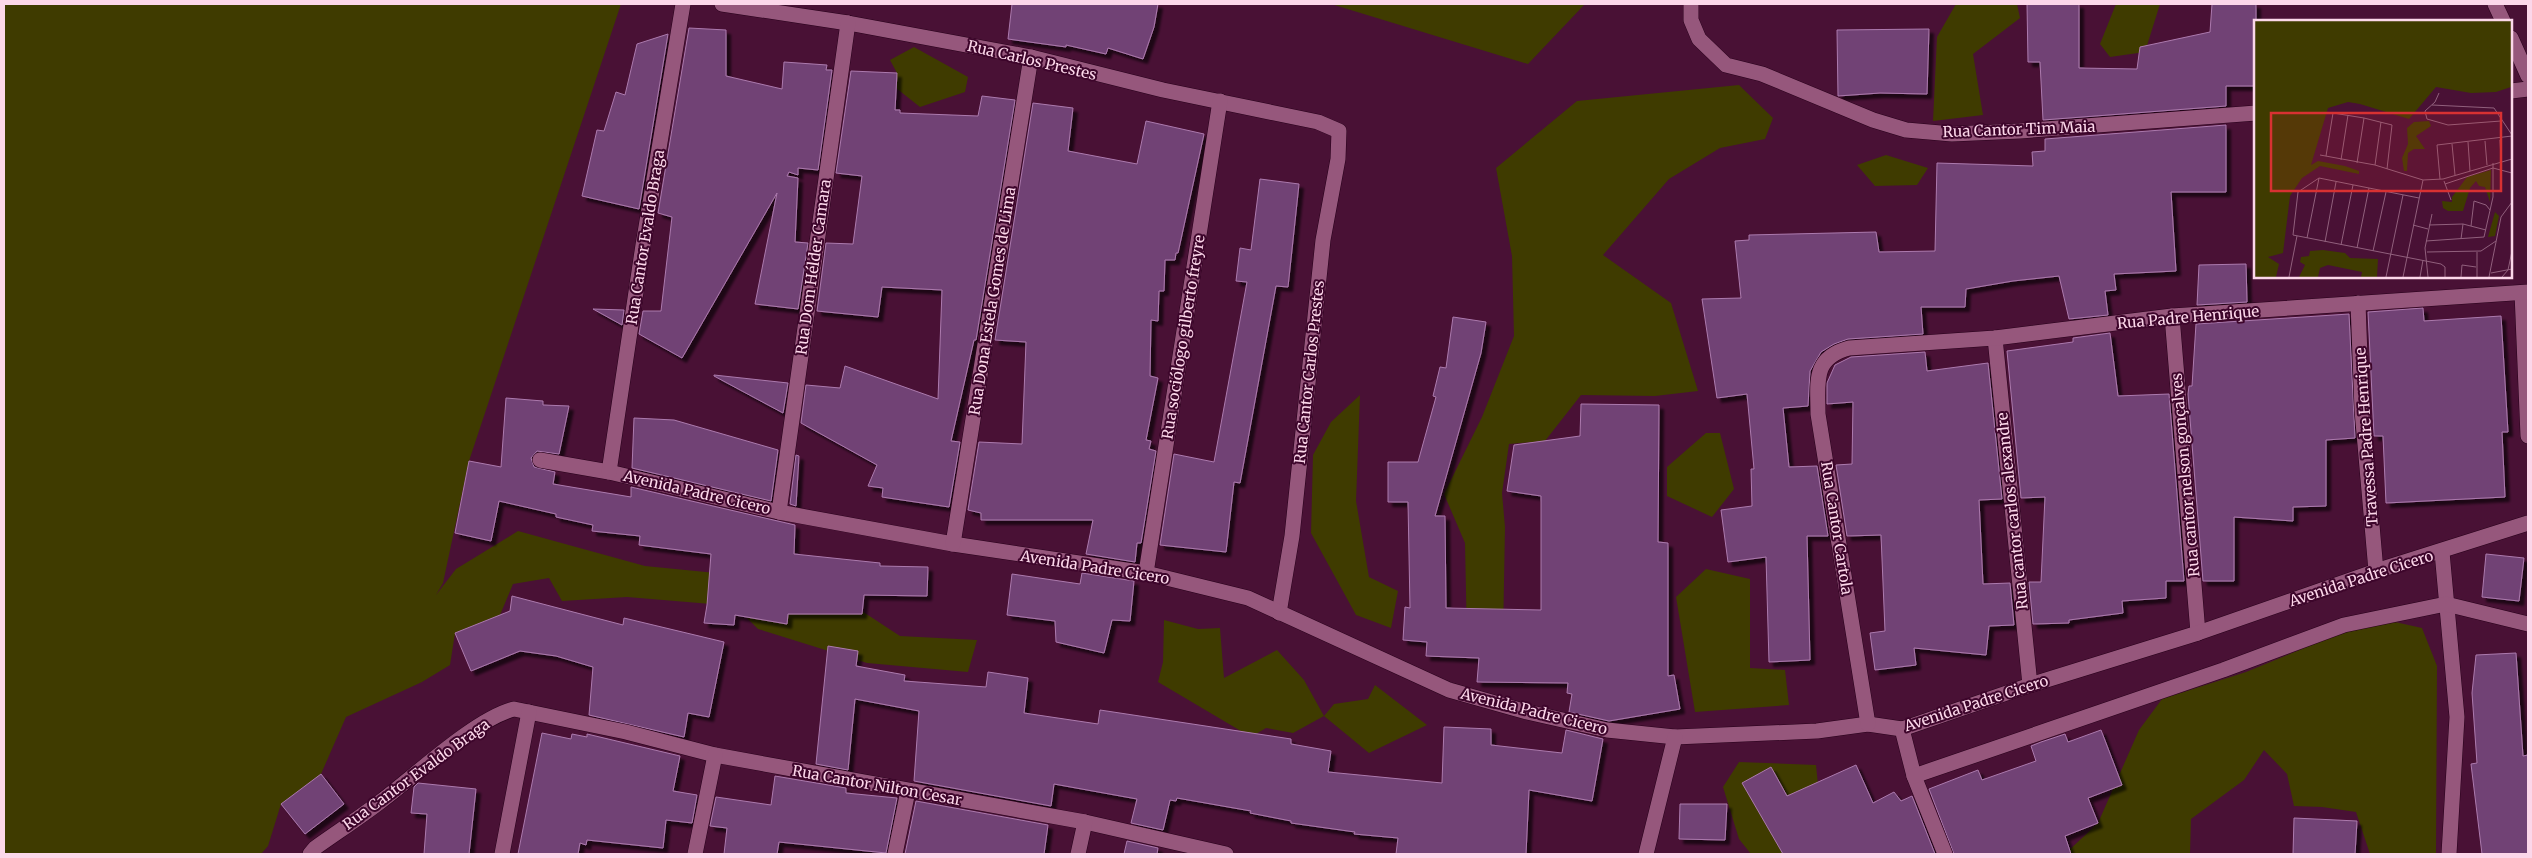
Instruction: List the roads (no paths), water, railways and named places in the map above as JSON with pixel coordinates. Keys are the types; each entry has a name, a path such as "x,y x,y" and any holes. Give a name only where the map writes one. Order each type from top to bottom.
{"street":[{"name":"Rua Cantor Evaldo Braga","path":"609,472 643,245 683,4"},
{"name":"Rua Carlos Prestes","path":"722,4 848,23 1031,57 1163,90 1318,122 1339,131"},
{"name":"Rua Cantor Tim Maia","path":"1691,4 1691,20 1699,38 1726,66 1762,74 1873,120 1906,130 1952,134 2029,131 2254,113"},
{"path":"2494,4 2502,20"},
{"name":"Rua Dom Hélder Camara","path":"779,512 848,23"},
{"path":"2512,40 2528,76"},
{"name":"Rua Dona Estela Gomes de Lima","path":"953,544 1031,57"},
{"path":"2512,91 2528,89"},
{"name":"Rua sociólogo gilberto freyre","path":"1146,572 1220,101"},
{"name":"Rua Cantor Carlos Prestes","path":"1280,613 1292,536 1321,259 1338,160 1339,131"},
{"path":"2525,293 2528,436"},
{"name":"Rua Padre Henrique","path":"1849,348 1995,338 2172,316 2525,293"},
{"name":"Travessa Padre Henrique","path":"2358,303 2362,410 2376,571"},
{"name":"Rua cantor nelson gonçalves","path":"2172,316 2198,633"},
{"name":"Rua cantor carlos alexandre","path":"1995,338 2030,685"},
{"name":"Rua Cantor Cartola","path":"1849,348 1834,352 1825,359 1820,368 1818,414 1868,724"},
{"name":"Avenida Padre Cicero","path":"540,460 609,472 779,512 953,544 1146,572 1248,598 1449,690 1528,712 1607,730 1675,737 1817,731 1868,724 1902,729 2030,685 2198,633 2376,571 2442,552 2528,523"},
{"path":"2442,552 2457,717 2450,854"},
{"path":"1914,776 2223,670 2344,625 2446,604 2528,624"},
{"name":"Rua Cantor Evaldo Braga","path":"310,854 314,848 378,804 452,746 500,713 514,709 529,712"},
{"path":"502,854 529,712"},
{"name":"Rua Cantor Nilton Cesar","path":"529,712 626,732 716,755 1085,822 1226,854"},
{"path":"1902,729 1914,776 1946,854"},
{"path":"1646,854 1675,737"},
{"path":"695,854 716,755"},
{"path":"895,854 908,791"},
{"path":"1078,854 1085,822"}]}
